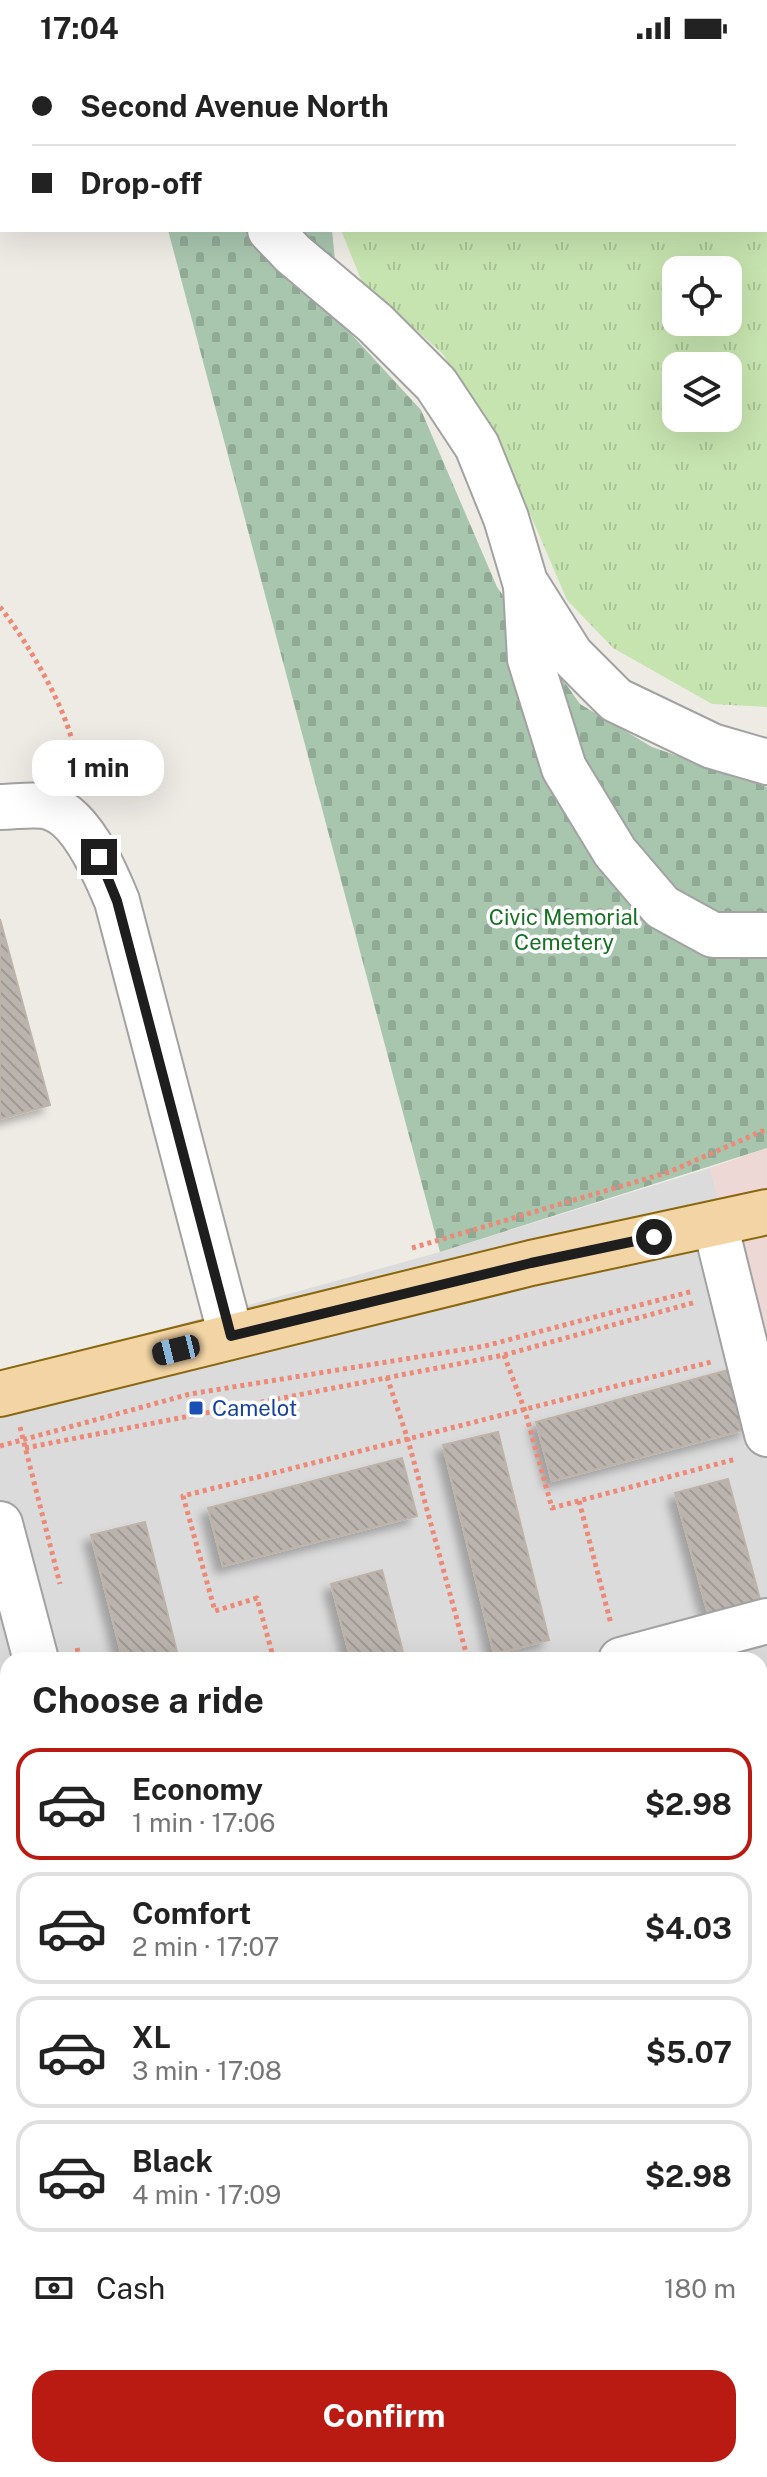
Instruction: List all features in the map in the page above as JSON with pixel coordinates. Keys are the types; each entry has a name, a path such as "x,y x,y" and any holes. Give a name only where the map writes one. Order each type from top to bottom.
{"main road":[{"path":"5,1393 531,1263 767,1212"}],"street":[{"path":"286,238 436,384 477,446 506,518 525,582 530,659 564,768 615,852 662,907 674,914 713,935 767,935"},
{"path":"525,582 571,655 616,700 712,746 767,762"},
{"path":"0,807 46,806 66,817 99,857 117,901 231,1336"},
{"path":"715,1224 747,1353 752,1446"},
{"path":"0,1524 56,1652"},
{"path":"651,1652 767,1621"}],"path":[{"path":"0,607 38,663 71,735 78,765 66,817"},
{"path":"25,1448 504,1355 730,1287"},
{"path":"0,1446 190,1394 485,1346 730,1287"},
{"path":"272,1652 257,1598 215,1611 183,1496 747,1353"},
{"path":"504,1355 525,1411 552,1508 752,1446"},
{"path":"387,1377 408,1440 466,1652"},
{"path":"5,1393 23,1441 60,1584"},
{"path":"579,1501 619,1652"}],"shaded area":[{"path":"767,1148 767,1379 710,1168"},
{"path":"710,1168 767,1379 767,1652 0,1652 0,1374 440,1252"}],"green space":[{"name":"Civic Memorial Cemetery","path":"169,232 332,232 341,323 421,410 497,587 580,704 652,747 767,787 767,1148 440,1252"},
{"path":"342,232 767,232 767,707 712,704 613,648 567,600 510,467 443,354 362,282"}],"building":[{"path":"0,919 50,1105 0,1119"},
{"path":"732,1369 747,1429 552,1481 536,1422"},
{"path":"498,1432 549,1640 494,1652 443,1445"},
{"path":"402,1458 417,1516 223,1566 208,1508"},
{"path":"728,1479 761,1603 709,1617 675,1493"},
{"path":"145,1522 177,1652 121,1652 91,1535"},
{"path":"382,1570 403,1652 349,1652 331,1584"}],"place":[{"name":"Camelot","path":"196,1408"}],"route":[{"path":"99,857 117,901 231,1336 531,1263 654,1237"}]}
